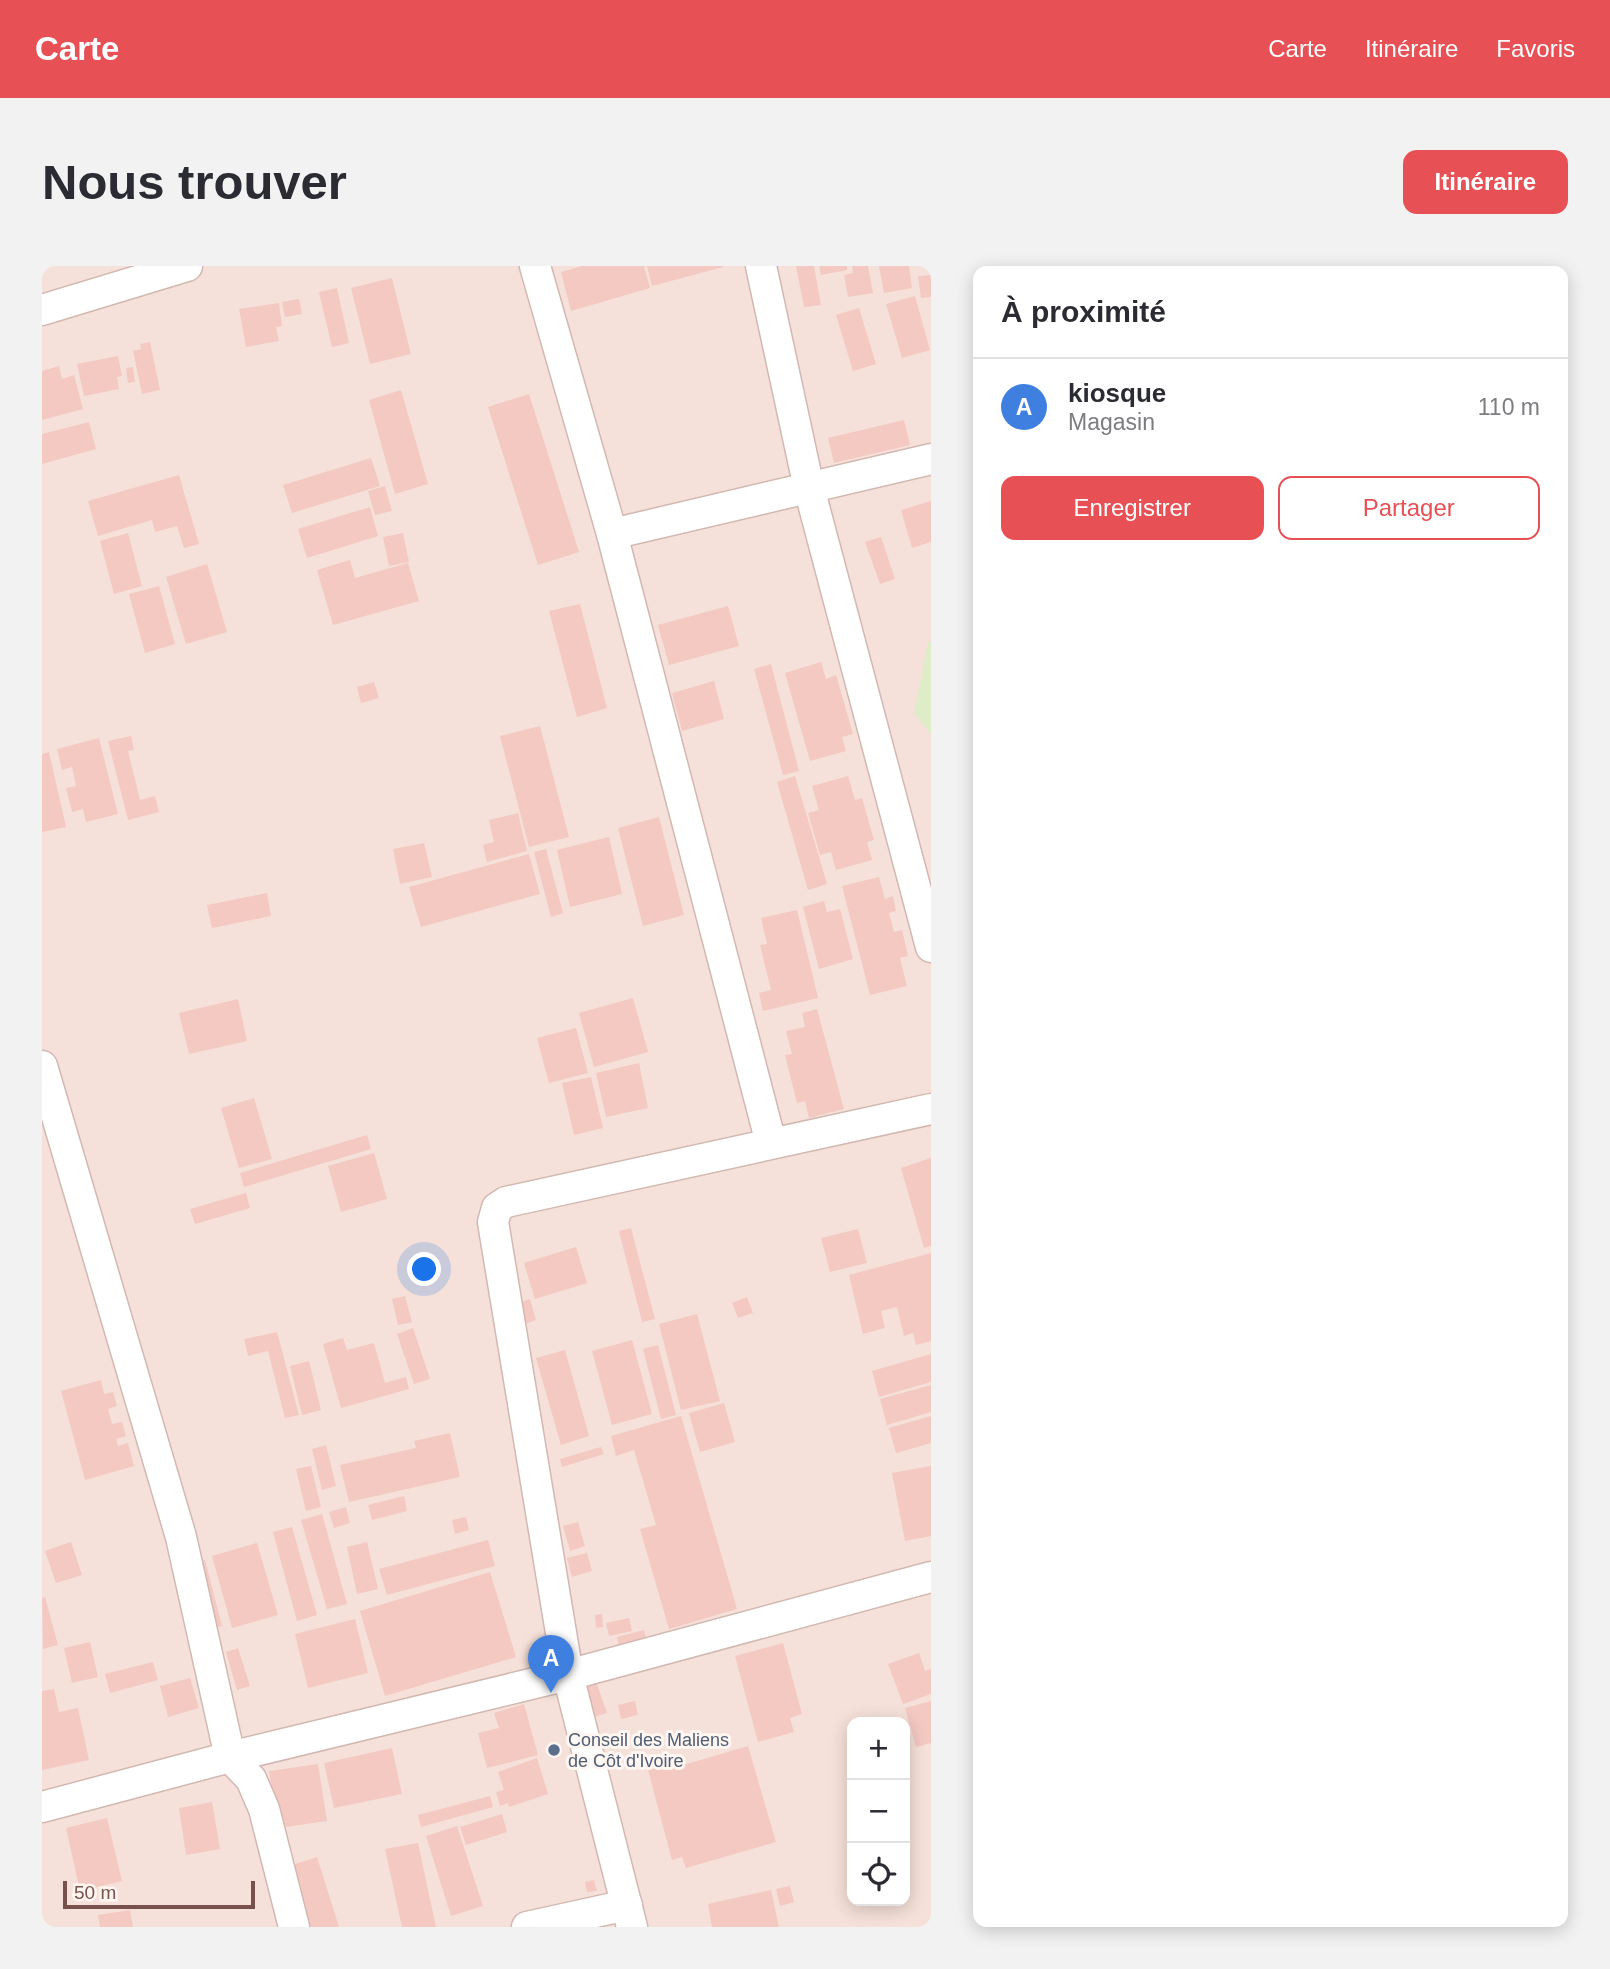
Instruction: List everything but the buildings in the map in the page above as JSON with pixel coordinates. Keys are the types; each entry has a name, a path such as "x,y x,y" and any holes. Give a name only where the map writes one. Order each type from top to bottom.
{"street":[{"path":"42,310 187,266"},
{"path":"535,266 612,534 771,1143"},
{"path":"761,266 809,488 931,947"},
{"path":"612,534 931,459"},
{"path":"42,1066 181,1536 230,1757 251,1779 264,1809 294,1927"},
{"path":"527,1927 630,1916 568,1675 493,1222 496,1208 506,1202 931,1109"},
{"path":"42,1807 230,1757 568,1675 931,1577"}],"shaded area":[{"path":"42,266 931,266 931,1927 42,1927"}],"green space":[{"path":"928,642 931,642 931,735 914,713"}],"place":[{"name":"kiosque","path":"551,1693"},
{"name":"Conseil des Maliens de Côt d'Ivoire","path":"554,1750"}]}
